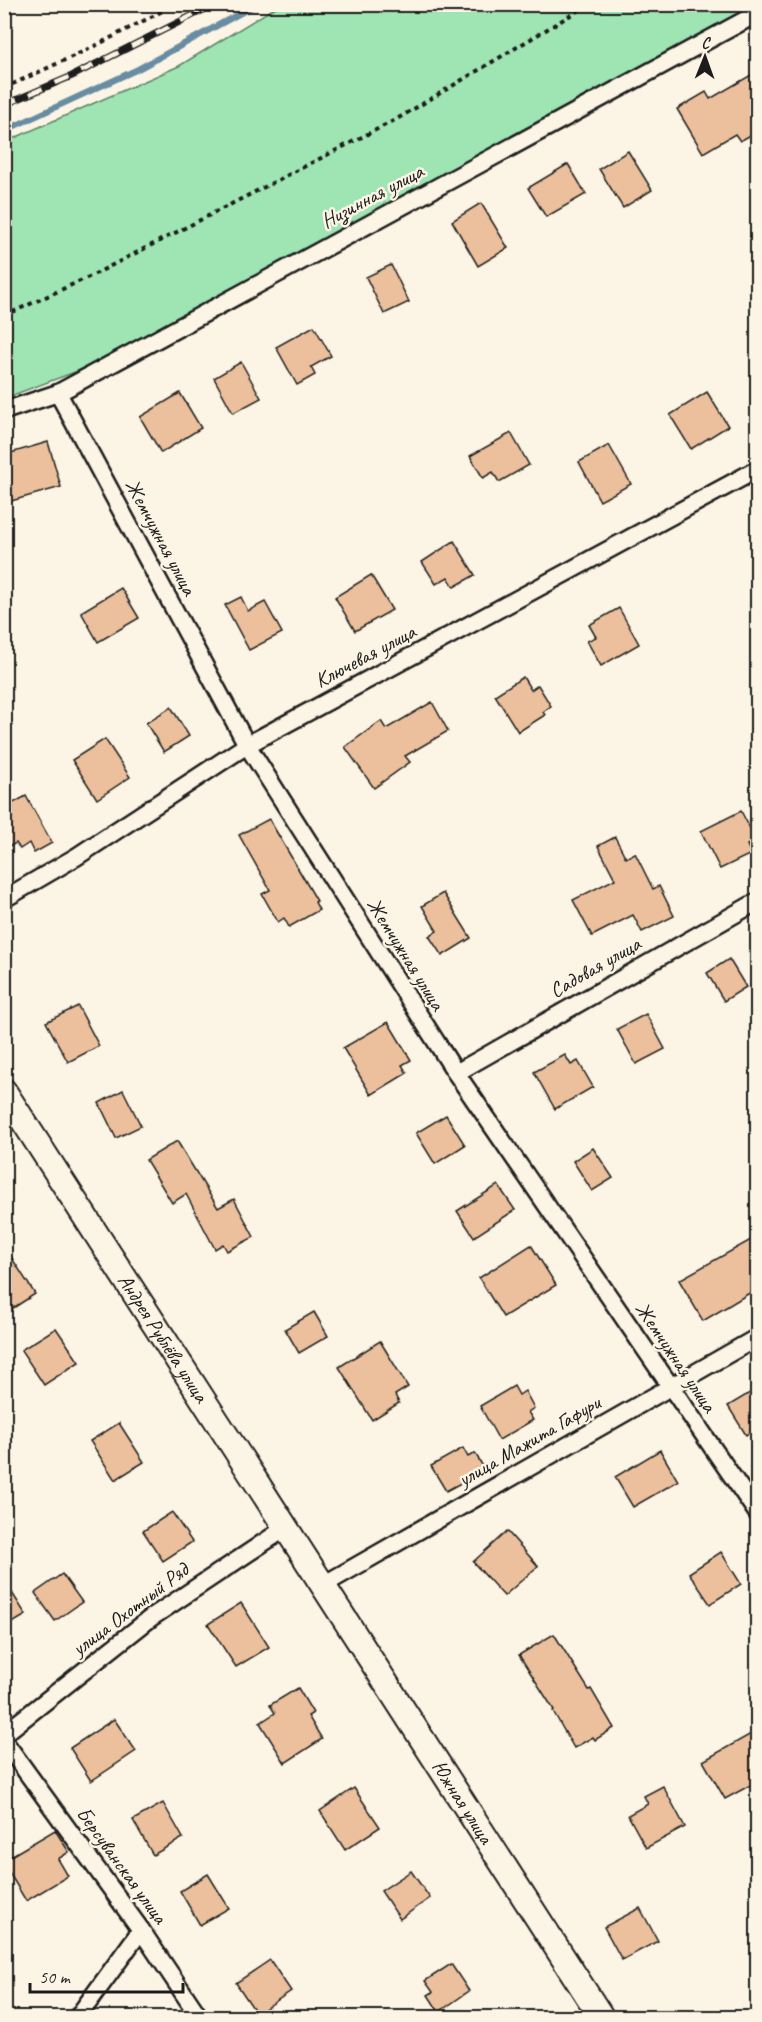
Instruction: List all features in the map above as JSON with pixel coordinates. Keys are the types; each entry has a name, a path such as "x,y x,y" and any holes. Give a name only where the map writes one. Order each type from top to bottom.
{"street":[{"name":"Низинная улица","path":"4,411 58,393 758,13"},
{"name":"Жемчужная улица","path":"58,393 247,745 456,1073 758,1514"},
{"name":"Ключевая улица","path":"4,899 76,857 247,745 758,469"},
{"name":"Садовая улица","path":"456,1073 758,901"},
{"name":"Андрея Рублёва улица","path":"4,1090 323,1585"},
{"name":"улица Мажита Гафури","path":"323,1585 758,1337"},
{"name":"улица Охотный Ряд","path":"4,1734 152,1617 287,1527"},
{"name":"Южная улица","path":"323,1585 602,2018"},
{"name":"Берсуванская улица","path":"4,1741 141,1929 200,2018"},
{"path":"77,2018 141,1929"}],"path":[{"path":"4,88 91,48 176,4"},
{"path":"4,316 102,271 397,119 589,4"}],"green space":[{"path":"279,5 756,5 532,133 99,363 5,398 5,142 179,66"}],"building":[{"path":"758,71 758,131 740,141 735,134 703,153 677,109 706,92 710,99"},
{"path":"628,151 652,190 623,208 599,169"},
{"path":"568,164 586,194 546,217 528,188"},
{"path":"481,203 508,248 478,266 452,221"},
{"path":"391,265 409,302 384,314 366,277"},
{"path":"314,326 331,356 311,367 315,375 297,385 276,347"},
{"path":"241,362 261,398 233,413 214,378"},
{"path":"707,392 728,426 691,449 670,415"},
{"path":"180,393 201,428 161,453 140,417"},
{"path":"511,433 529,465 499,482 493,472 483,478 470,456"},
{"path":"48,442 61,487 4,503 4,455"},
{"path":"609,445 631,484 600,501 579,462"},
{"path":"454,541 475,575 454,587 448,577 436,584 422,562"},
{"path":"371,575 392,610 355,631 335,597"},
{"path":"121,588 139,618 98,642 81,612"},
{"path":"241,597 248,611 265,602 282,633 249,650 225,605"},
{"path":"619,608 639,644 601,666 587,641 596,637 589,625"},
{"path":"523,677 531,690 538,685 551,706 543,712 545,715 518,732 495,695"},
{"path":"432,702 448,731 405,756 410,762 374,788 345,747 381,721 386,729"},
{"path":"171,707 189,736 164,752 146,723"},
{"path":"105,739 130,777 97,799 72,760"},
{"path":"26,796 52,843 34,853 29,843 20,849 16,843 4,849 4,808"},
{"path":"741,811 756,840 747,845 751,854 720,869 701,831"},
{"path":"269,819 317,901 315,902 319,910 289,927 284,918 278,922 262,894 270,890 239,835"},
{"path":"615,837 626,858 635,853 653,889 659,886 674,916 642,932 633,915 592,936 573,900 615,879 598,846"},
{"path":"443,893 471,938 442,956 429,936 437,931 422,906"},
{"path":"729,959 746,987 724,1001 707,973"},
{"path":"78,1006 99,1046 68,1062 46,1022"},
{"path":"646,1014 665,1049 636,1064 617,1029"},
{"path":"388,1022 411,1060 402,1065 407,1073 371,1095 343,1048"},
{"path":"565,1055 571,1065 578,1061 593,1087 555,1109 534,1072"},
{"path":"123,1090 141,1126 116,1138 99,1103"},
{"path":"446,1115 465,1145 435,1164 416,1133"},
{"path":"177,1141 218,1208 234,1199 254,1237 227,1251 223,1244 215,1249 186,1194 172,1203 146,1160"},
{"path":"593,1148 613,1178 592,1191 573,1161"},
{"path":"498,1185 515,1210 474,1237 457,1211"},
{"path":"758,1236 758,1288 703,1321 679,1280"},
{"path":"531,1245 556,1285 503,1317 479,1278"},
{"path":"4,1246 35,1294 4,1314"},
{"path":"314,1312 328,1336 299,1353 285,1329"},
{"path":"56,1328 79,1362 44,1385 21,1350"},
{"path":"380,1341 408,1387 395,1395 399,1403 372,1420 339,1367"},
{"path":"514,1386 519,1395 525,1391 534,1408 528,1412 533,1420 499,1440 480,1406"},
{"path":"758,1388 758,1428 746,1435 728,1406"},
{"path":"119,1423 144,1462 115,1480 90,1441"},
{"path":"463,1448 468,1457 475,1453 485,1470 446,1491 431,1466"},
{"path":"660,1450 678,1481 633,1507 615,1477"},
{"path":"172,1512 192,1542 163,1561 143,1531"},
{"path":"507,1531 538,1566 504,1596 473,1562"},
{"path":"721,1552 741,1584 710,1604 689,1573"},
{"path":"62,1574 82,1602 55,1621 35,1593"},
{"path":"4,1580 26,1615 4,1628"},
{"path":"241,1603 269,1647 236,1667 208,1624"},
{"path":"554,1634 614,1728 595,1740 593,1737 574,1748 554,1710 519,1655"},
{"path":"298,1688 313,1713 308,1716 322,1739 285,1763 260,1723 275,1713 270,1705"},
{"path":"114,1719 136,1751 91,1781 70,1748"},
{"path":"758,1730 758,1781 725,1799 703,1761"},
{"path":"663,1786 685,1827 646,1848 628,1815 648,1804 644,1796"},
{"path":"354,1788 380,1827 345,1850 320,1811"},
{"path":"163,1803 183,1838 153,1855 133,1820"},
{"path":"55,1830 69,1852 58,1859 68,1876 26,1901 4,1864 4,1860"},
{"path":"411,1871 430,1898 400,1919 381,1891"},
{"path":"208,1874 229,1908 200,1925 180,1891"},
{"path":"640,1908 658,1941 622,1960 604,1927"},
{"path":"270,1960 291,1991 257,2014 236,1983"},
{"path":"451,1964 469,1991 439,2012 428,1995 433,1992 425,1981"}],"waterway":[{"path":"4,131 138,69 257,4"}],"railway":[{"path":"4,105 72,76 215,4"}]}
